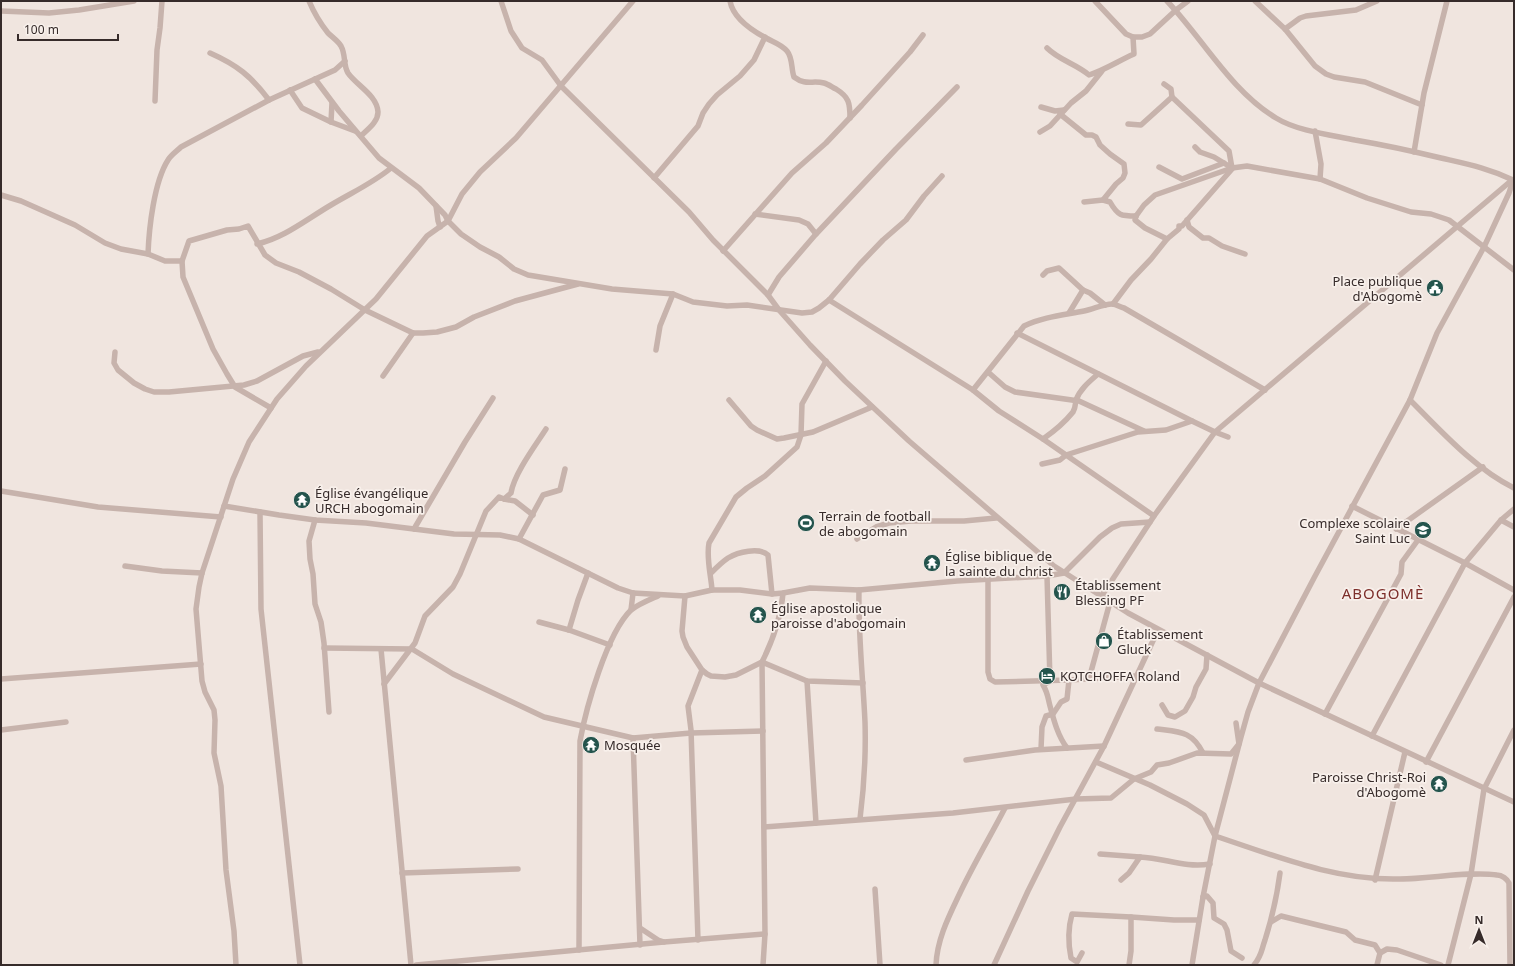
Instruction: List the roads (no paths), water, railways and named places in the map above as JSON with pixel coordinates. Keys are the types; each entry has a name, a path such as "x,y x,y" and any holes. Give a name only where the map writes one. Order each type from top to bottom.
{"street":[{"path":"1,11 49,13 79,10 134,1"},
{"path":"155,102 157,50 162,1"},
{"path":"309,1 316,17 340,45 344,53 346,68 349,73 366,90 377,108 377,118 361,136"},
{"path":"501,1 511,31 522,48 542,60 561,86 689,212 723,251 768,295 779,310 826,361 909,441 996,518 1064,573 1101,597 1158,630 1259,683 1514,802"},
{"path":"236,965 234,931 226,870 220,786 214,752 215,715 205,692 196,609 202,573 233,479 249,442 271,408 306,366 376,299 427,236 448,221 462,194 480,172 516,138 633,1"},
{"path":"730,1 742,23 783,46 788,53 794,77 806,83 825,83 842,92 848,99 850,118"},
{"path":"1095,1 1126,34 1133,37 1142,37 1150,34 1188,1"},
{"path":"1167,1 1176,10 1204,46 1254,102 1277,119 1300,128 1492,170 1513,179"},
{"path":"1256,1 1285,29 1315,66 1326,74 1365,82 1422,105"},
{"path":"1285,29 1300,18 1306,16 1356,10 1377,1"},
{"path":"1414,152 1422,105 1447,1"},
{"path":"723,251 792,174 826,143 850,118 910,52 923,35"},
{"path":"654,178 698,126 703,113 709,104 717,95 740,76 754,60 765,37"},
{"path":"1047,48 1055,56 1081,69 1089,75 1134,54 1133,37"},
{"path":"210,53 225,60 242,71 256,83 269,100"},
{"path":"148,254 156,189 163,168 169,158 181,147 269,100 335,70 345,61"},
{"path":"1040,132 1050,126 1062,112 1086,91 1102,70"},
{"path":"315,79 332,102 379,158 419,188 445,215 448,221 460,234 498,257 514,269 528,275 580,284 612,289 673,294 693,302 727,306 747,305 802,313 812,312 829,300 864,259 906,220 924,196 942,176"},
{"path":"1164,84 1171,89 1172,97 1229,151 1232,168"},
{"path":"768,295 779,277 816,234 957,87"},
{"path":"290,90 302,108 331,122 356,131"},
{"path":"1128,124 1141,125 1172,97"},
{"path":"331,122 332,102"},
{"path":"1041,106 1062,112 1086,135 1096,137 1100,145 1124,164 1125,173 1123,178 1103,200"},
{"path":"1315,131 1321,164 1320,179"},
{"path":"1195,147 1200,152 1214,157 1232,168"},
{"path":"1159,167 1182,179 1224,163"},
{"path":"1167,239 1145,228 1135,220 1136,216 1144,205 1155,195 1232,168 1247,166 1320,179 1367,198 1411,212 1440,216 1449,220 1514,270"},
{"path":"257,244 267,242 283,234 330,205 376,180 392,168"},
{"path":"1113,304 1131,280 1167,239 1179,228 1179,226 1182,226 1232,168"},
{"path":"1101,597 1154,516 1215,432 1513,179"},
{"path":"1192,965 1215,836 1248,712 1259,683 1352,506 1410,400 1437,333 1484,247 1510,193 1513,179"},
{"path":"1,195 75,225 105,244 121,249 148,254 165,260 182,260"},
{"path":"1084,202 1103,200 1110,202 1116,212 1123,216 1136,216"},
{"path":"436,206 440,227"},
{"path":"755,214 799,220 808,224 816,234"},
{"path":"1187,220 1189,227 1203,238 1209,238 1222,246 1245,254"},
{"path":"271,408 235,387 213,349 183,277 182,260 189,241 227,230 240,229 248,226 257,244 265,255 276,263 331,289 365,310 413,332 437,332 456,327 474,317 515,300 580,284"},
{"path":"1043,275 1047,271 1059,268 1083,290 1090,293 1105,305"},
{"path":"1068,313 1083,290"},
{"path":"656,350 660,326 673,294"},
{"path":"829,300 973,390 999,411 1043,439 1154,516"},
{"path":"973,390 1024,326 1032,322 1054,316 1086,311 1113,304 1124,308 1265,390"},
{"path":"383,376 413,332"},
{"path":"1017,333 1192,421 1228,437"},
{"path":"115,352 114,363 118,370 134,383 154,392 169,392 235,387 256,381 303,356 320,351"},
{"path":"712,590 708,551 709,543 736,498 789,456 797,447 801,435 802,404 826,361"},
{"path":"988,372 1005,387 1015,392 1076,401 1144,431"},
{"path":"1043,439 1072,412 1076,406 1076,401 1081,390 1098,374"},
{"path":"414,529 465,442 493,398"},
{"path":"729,400 746,421 756,430 777,439 801,435 823,428 872,407"},
{"path":"1410,400 1448,439 1503,483 1514,488"},
{"path":"1042,464 1060,460 1066,455 1138,432 1166,430 1192,421"},
{"path":"504,499 511,493 512,487 546,429"},
{"path":"1396,529 1483,467"},
{"path":"519,539 543,495 560,490 565,469"},
{"path":"1,491 98,507 221,517"},
{"path":"384,684 412,649 420,634 425,616 453,587 460,574 486,511 499,497 516,501 533,515"},
{"path":"224,506 315,520 366,523 454,534 500,535 519,539 618,588 633,593 685,596 712,590 740,590 772,594 810,588 859,590 957,581 1047,576 1064,573 1100,537 1112,528 1121,524 1150,522"},
{"path":"1352,506 1465,563 1514,590"},
{"path":"1372,736 1465,563 1501,520 1514,510"},
{"path":"260,512 261,609 300,965"},
{"path":"857,539 876,527 889,523 911,521 964,521 996,518"},
{"path":"315,520 309,541 310,558 316,604 321,622 329,712"},
{"path":"1501,520 1514,527"},
{"path":"1325,714 1401,574 1402,562 1418,540"},
{"path":"711,573 729,558 740,553 756,551 765,552 768,555 769,560 772,594"},
{"path":"125,566 162,571 202,573"},
{"path":"569,630 588,573"},
{"path":"1047,576 1050,681"},
{"path":"988,579 988,672 990,679 995,682 1050,681 1137,676"},
{"path":"859,590 859,630 865,723 865,773 860,819"},
{"path":"631,610 633,593"},
{"path":"763,965 765,934 762,662 777,628 782,608 783,593"},
{"path":"579,950 580,741 582,727 594,686 617,629 631,610 660,595"},
{"path":"685,596 682,631 686,647 702,670 711,676 725,677 736,675 762,662 807,681 863,683"},
{"path":"1426,762 1514,597"},
{"path":"1089,679 1110,602"},
{"path":"539,622 569,630 610,645"},
{"path":"994,965 1028,890 1104,746 1158,630"},
{"path":"324,648 412,649 453,674 544,717 633,738 691,733 763,731"},
{"path":"381,649 411,965"},
{"path":"1162,705 1168,715 1175,717 1184,710 1194,697 1196,687 1206,669 1207,655"},
{"path":"1,679 201,664"},
{"path":"698,940 691,733 688,706 702,670"},
{"path":"1041,749 1042,727 1046,716 1053,714 1061,702 1067,699 1069,680"},
{"path":"807,681 816,823"},
{"path":"1050,681 1043,686 1049,696 1049,705 1060,739 1066,748"},
{"path":"1,730 66,722"},
{"path":"764,827 1005,808 1076,799 1111,798 1134,779 1151,772 1157,765 1169,763 1197,753 1231,754 1239,744 1236,723"},
{"path":"1157,729 1189,735 1198,744 1203,753"},
{"path":"1448,965 1471,874 1484,789 1514,731"},
{"path":"633,738 640,945"},
{"path":"966,760 1041,749 1104,746"},
{"path":"1375,880 1405,752"},
{"path":"1096,762 1177,798 1204,814 1215,836 1313,868 1356,878 1375,880 1429,878 1471,874 1498,875 1507,880 1509,883 1510,965"},
{"path":"936,965 936,954 940,937 972,868 1005,808"},
{"path":"1100,854 1153,857 1181,864 1197,866 1210,864"},
{"path":"1121,880 1129,873 1140,857"},
{"path":"402,873 518,869"},
{"path":"1254,965 1261,956 1271,922 1277,899 1280,873"},
{"path":"875,889 880,965"},
{"path":"1203,897 1207,896 1213,903 1214,918 1224,924 1227,930 1231,952 1242,958"},
{"path":"1082,953 1077,962 1071,958 1069,924 1072,914 1199,920"},
{"path":"1271,922 1282,916 1346,932 1355,940 1375,945 1380,953 1377,965"},
{"path":"1129,965 1131,951 1131,917"},
{"path":"640,928 658,940 664,942"},
{"path":"416,965 765,934"},
{"path":"1380,953 1387,949 1397,950 1441,965"}],"place":[{"name":"Place publique d'Abogomè","path":"1435,288"},
{"name":"Église évangélique URCH abogomain","path":"302,500"},
{"name":"Terrain de football de abogomain","path":"806,523"},
{"name":"Complexe scolaire Saint Luc","path":"1423,530"},
{"name":"Église biblique de la sainte du christ","path":"932,563"},
{"name":"Établissement Blessing PF","path":"1062,592"},
{"name":"Église apostolique paroisse d'abogomain","path":"758,615"},
{"name":"Établissement Gluck","path":"1104,641"},
{"name":"KOTCHOFFA Roland","path":"1047,676"},
{"name":"Mosquée","path":"591,745"},
{"name":"Paroisse Christ-Roi d'Abogomè","path":"1439,784"}],"district":[{"name":"ABOGOMÈ","path":"1383,594"}]}
